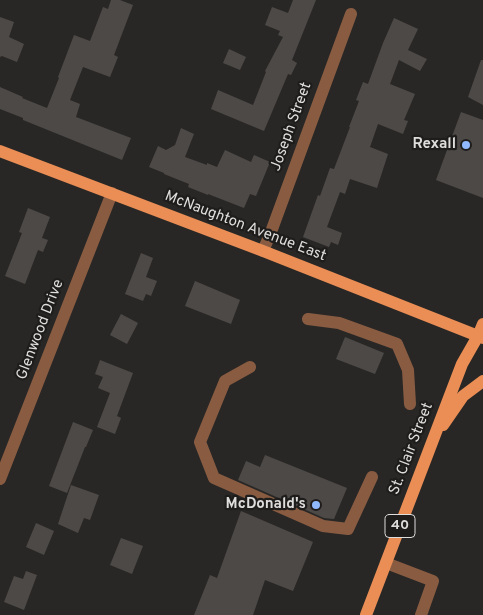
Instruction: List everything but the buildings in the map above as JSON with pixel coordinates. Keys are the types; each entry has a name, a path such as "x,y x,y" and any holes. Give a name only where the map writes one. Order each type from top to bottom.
{"main road":[{"name":"McNaughton Avenue East","path":"0,150 481,333"},
{"name":"St. Clair Street","path":"366,615 462,364 481,333"},
{"path":"434,437 463,396 483,381"}],"street":[{"name":"Joseph Street","path":"262,251 271,232 351,14"},
{"name":"Glenwood Drive","path":"0,479 112,194"},
{"path":"308,319 339,323 398,344 408,370 410,404"},
{"path":"250,367 225,381 200,442 214,478 323,526 348,529 372,477"},
{"path":"386,563 433,581 421,615"}],"place":[{"name":"Rexall","path":"466,145"},
{"name":"McDonald's","path":"316,505"}]}
